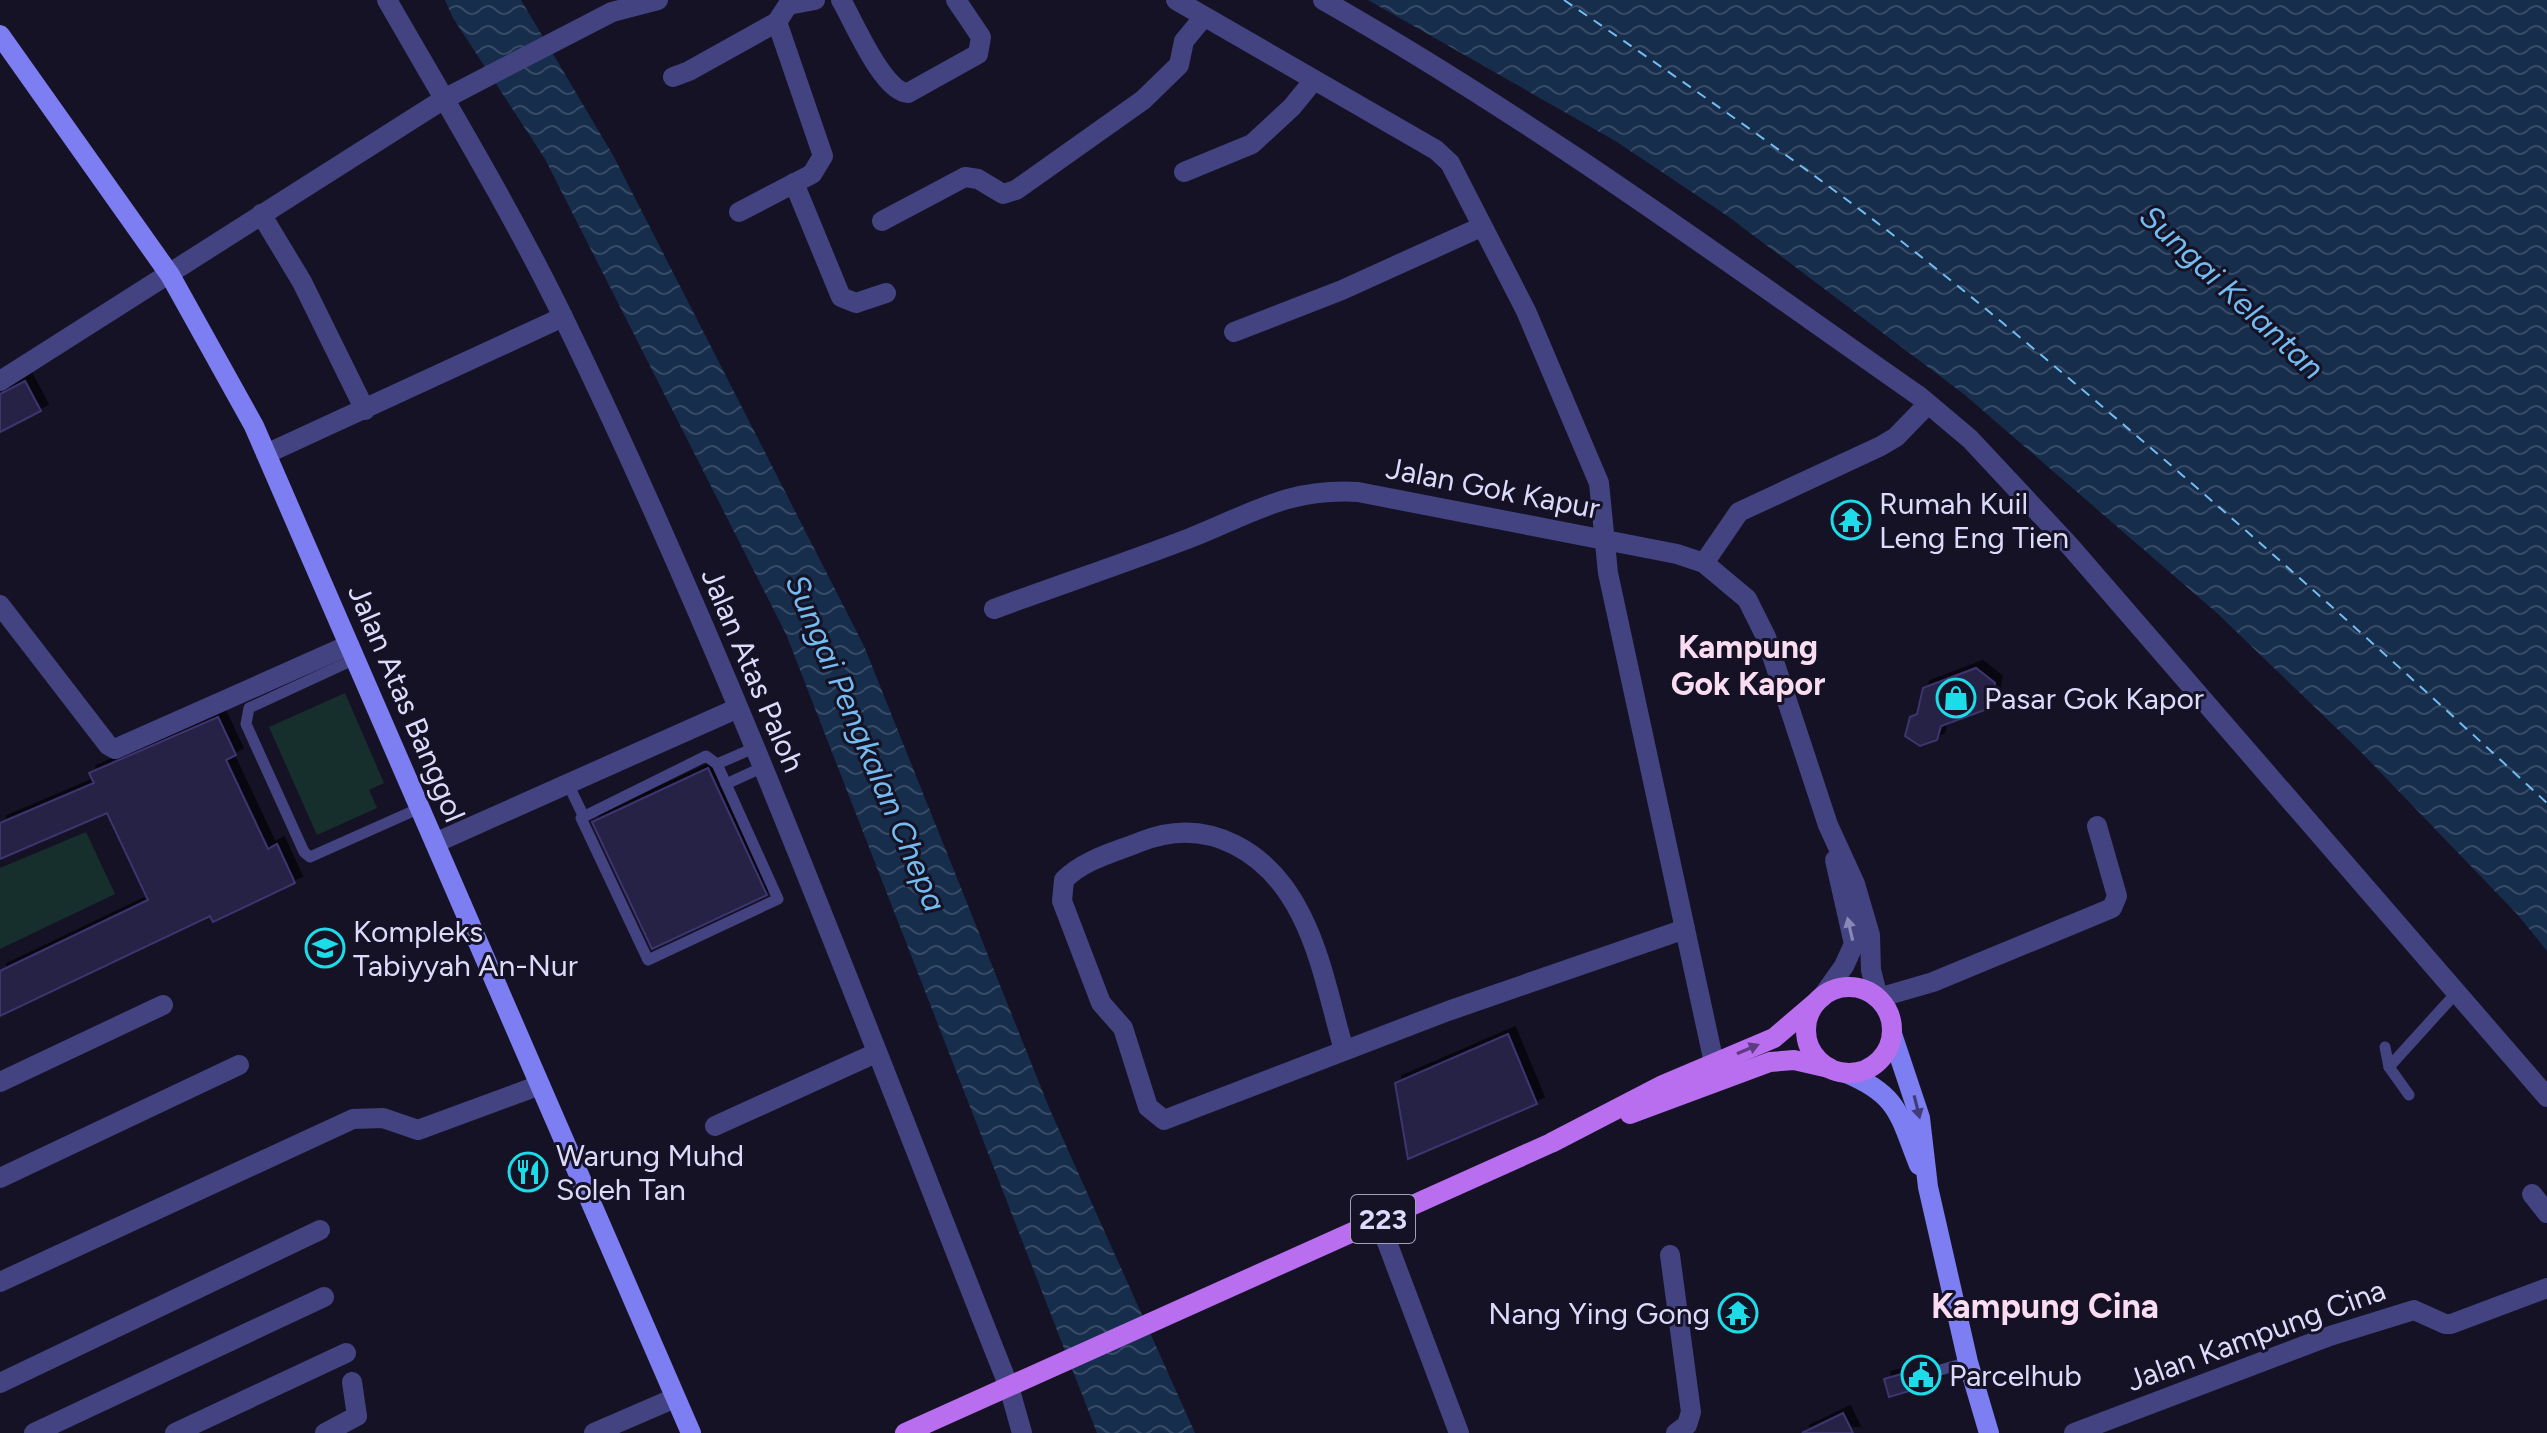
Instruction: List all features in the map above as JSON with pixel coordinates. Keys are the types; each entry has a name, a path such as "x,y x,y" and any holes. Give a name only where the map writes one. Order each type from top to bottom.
{"main road":[{"name":"Jalan Atas Banggol","path":"0,35 170,275 241,400 691,1433"},
{"name":"223","path":"905,1433 1551,1143 1663,1085 1774,1038 1822,997 1844,988 1856,988 1878,998 1891,1021 1892,1034 1920,1118 1928,1187 1968,1362 1989,1433"},
{"name":"223","path":"1822,997 1812,1008 1806,1035 1810,1049 1837,1071"},
{"path":"1837,1071 1859,1072 1882,1058 1892,1034"},
{"name":"223","path":"1551,1143 1759,1065 1794,1060 1874,1085 1892,1102 1928,1187"}],"street":[{"name":"Jalan Atas Paloh","path":"387,0 563,317 637,474 738,708 1009,1387 1022,1433"},
{"path":"0,381 444,99 591,22 610,6 658,0"},
{"path":"673,77 689,71 784,9 815,0"},
{"path":"841,0 887,83 900,93 908,93 978,54 981,37 956,0"},
{"path":"1176,0 1446,158 1526,311 1599,483 1604,540 1714,1063"},
{"path":"1323,0 1436,64 1580,157 1928,404 1970,439 2069,545 2547,1097"},
{"path":"739,212 818,170 823,156 784,9"},
{"path":"882,221 965,177 978,179 1003,194 1016,190 1143,100 1179,65 1184,41 1203,18"},
{"path":"1184,172 1252,144 1292,107 1314,80"},
{"path":"794,183 841,297 856,303 886,293"},
{"path":"261,214 320,316 365,410"},
{"path":"1234,332 1342,290 1481,227"},
{"path":"266,454 563,317"},
{"path":"1704,563 1739,512 1881,446 1896,437 1928,404"},
{"name":"Jalan Gok Kapur","path":"994,609 1191,537 1280,499 1324,490 1358,492 1604,540 1704,563 1747,599 1766,637 1828,825 1854,944 1844,966 1822,997"},
{"path":"0,605 108,745 115,749 352,652"},
{"path":"435,843 738,708"},
{"name":"Jalan Gok Kapur","path":"1828,825 1855,884 1870,935 1871,970 1878,998"},
{"path":"1878,998 1933,982 2112,908 2117,896 2097,826"},
{"path":"1344,1050 1301,915 1265,868 1221,837 1197,830 1145,839 1085,864 1064,880 1062,901 1101,1003 1123,1028 1148,1107 1157,1119 1171,1120 1344,1050 1685,929"},
{"path":"0,1082 163,1005"},
{"path":"715,1126 876,1053"},
{"path":"0,1178 239,1065"},
{"path":"0,1282 353,1119 383,1118 418,1130 540,1085"},
{"path":"2532,1194 2547,1213"},
{"path":"1379,1221 1459,1433"},
{"path":"0,1383 320,1230"},
{"path":"1670,1255 1691,1412 1684,1430"},
{"name":"Jalan Kampung Cina","path":"2074,1433 2330,1336 2414,1310 2451,1324 2547,1288"},
{"path":"34,1433 324,1297"},
{"path":"175,1433 346,1353"},
{"path":"325,1433 357,1416 352,1382"},
{"path":"594,1433 675,1398"}],"lane":[{"path":"352,652 249,708 246,724 304,852 310,857 420,808"},
{"path":"717,764 754,748"},
{"path":"568,784 583,815 582,823 643,954 652,960 778,899 711,756 703,757 583,815"},
{"path":"726,784 761,768"},
{"path":"2389,1067 2457,992"},
{"path":"2385,1047 2389,1067 2409,1095"},
{"path":"1937,1371 1968,1362"}],"green space":[{"path":"345,693 384,783 369,790 377,808 317,835 269,727"},
{"path":"86,832 115,894 0,949 0,868"}],"water":[{"name":"Sungai Pengkalan Chepa","path":"445,0 521,0 614,157 864,646 1050,1110 1195,1433 1097,1433 786,634 545,159 453,18"},
{"name":"Sungai Kelantan","path":"1368,0 2547,0 2547,951 2517,914 2358,749 2218,614 1965,395 1729,217 1617,142"}],"building":[{"path":"25,381 41,411 0,432 0,394"},
{"name":"Pasar Gok Kapor","path":"1976,668 1995,683 1990,708 1941,726 1937,740 1920,746 1905,736 1910,717 1917,714 1923,688"},
{"path":"218,717 236,755 226,760 268,849 277,844 295,883 213,922 210,916 0,1016 0,971 148,900 107,813 0,859 0,823 94,783 89,773"},
{"path":"708,768 767,895 652,949 592,822"},
{"path":"1508,1034 1537,1104 1408,1159 1395,1083"},
{"path":"1930,1366 1929,1374 1936,1383 1889,1397 1884,1379"},
{"path":"1843,1413 1853,1433 1802,1433"}],"ferry route":[{"path":"1564,0 1828,186 1981,305 2268,550 2547,803"}],"place":[{"name":"Rumah Kuil Leng Eng Tien","path":"1851,520"},
{"name":"Pasar Gok Kapor","path":"1956,698"},
{"name":"Kompleks Tabiyyah An-Nur","path":"325,948"},
{"name":"Warung Muhd Soleh Tan","path":"528,1172"},
{"name":"Nang Ying Gong","path":"1738,1313"},
{"name":"Parcelhub","path":"1921,1375"}],"district":[{"name":"Kampung Gok Kapor","path":"1748,666"},
{"name":"Kampung Cina","path":"2045,1306"}]}
